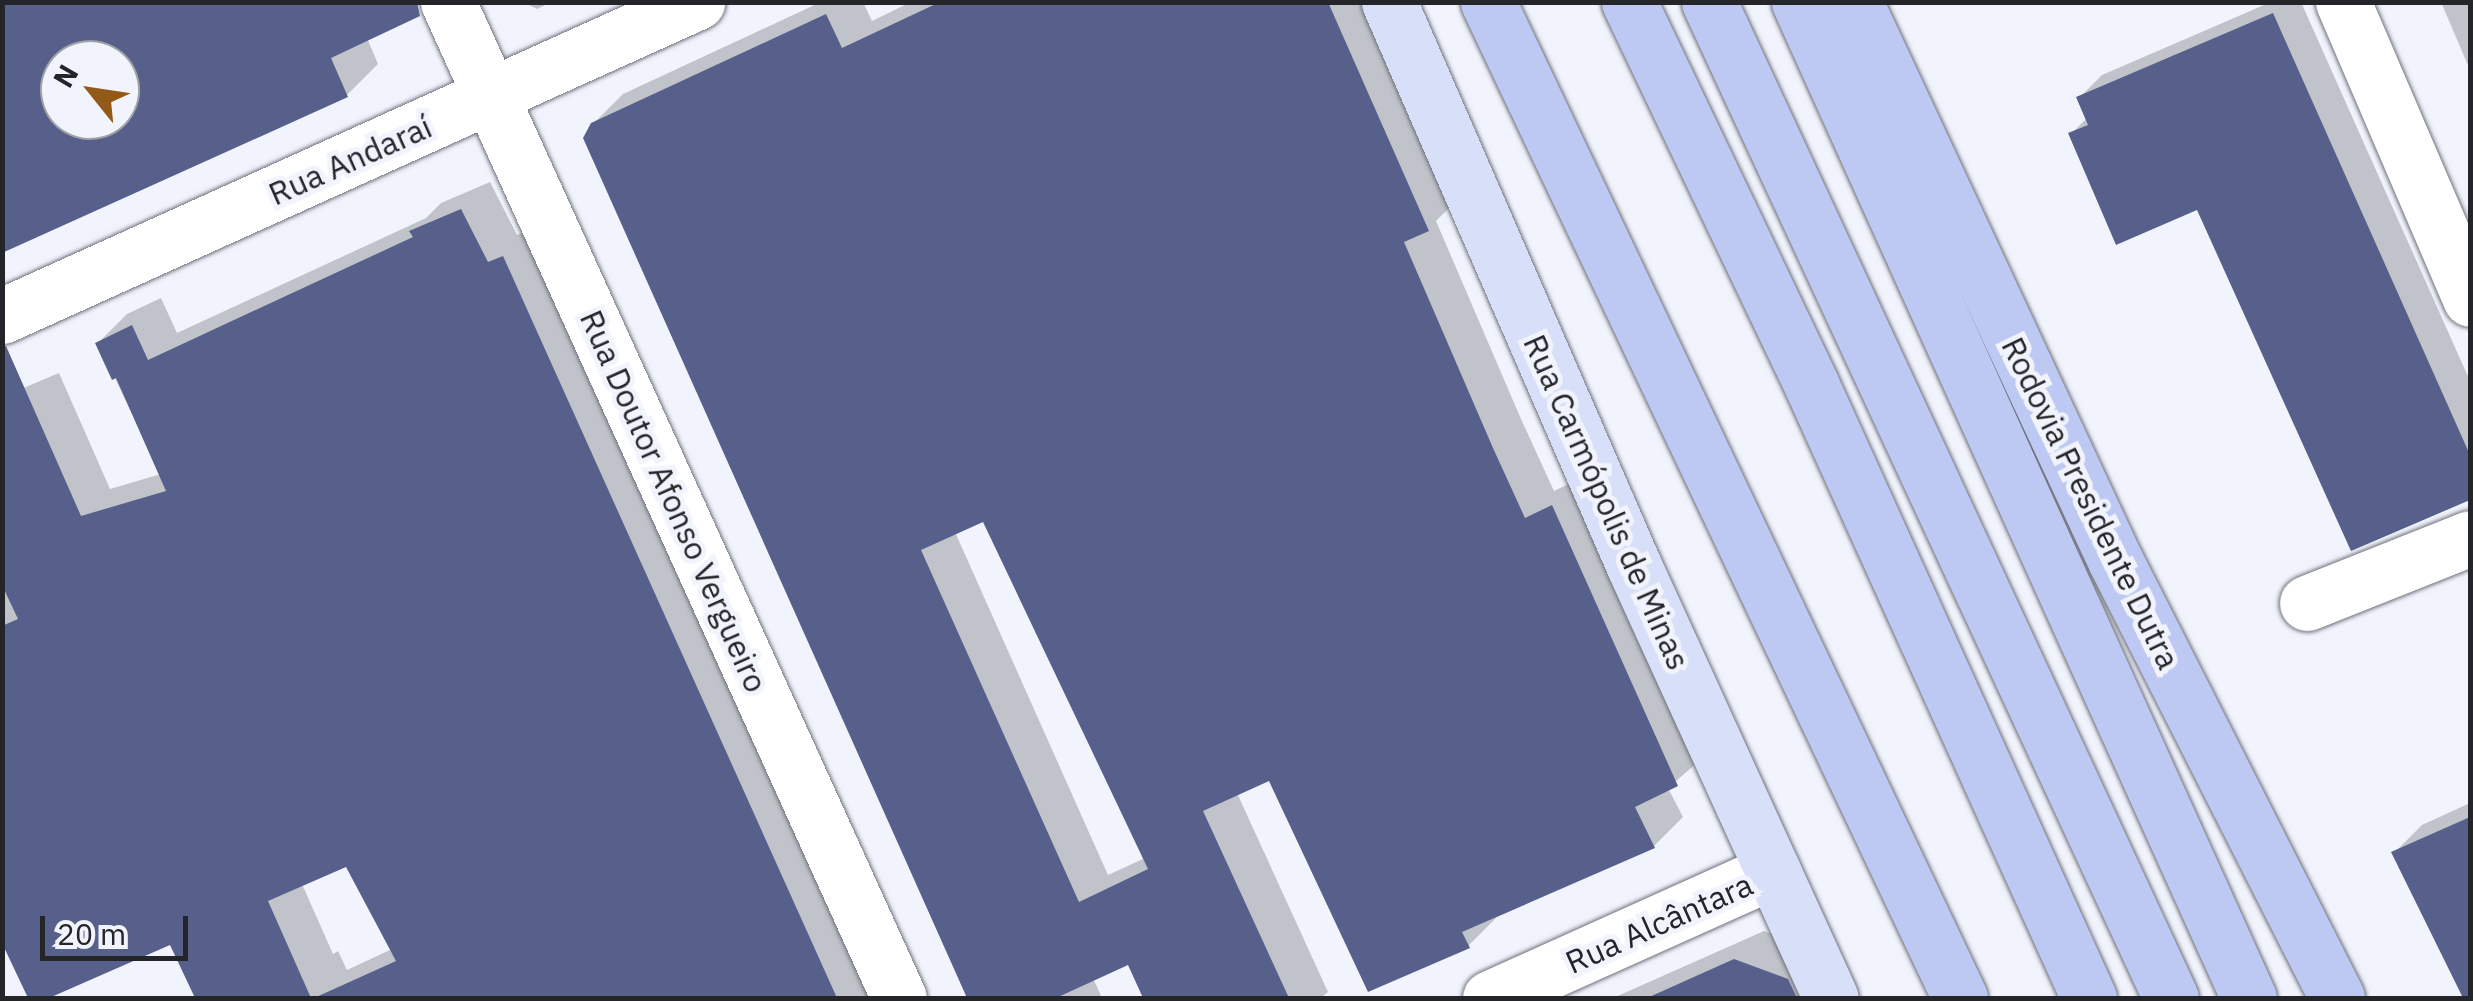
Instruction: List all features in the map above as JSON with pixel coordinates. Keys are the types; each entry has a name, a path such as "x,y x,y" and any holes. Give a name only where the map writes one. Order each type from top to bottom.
{"highway":[{"path":"1488,2 1960,998"},
{"path":"1629,2 1812,386 2089,998"},
{"path":"1709,2 2171,998"},
{"path":"1799,2 2250,998"},
{"name":"Rodovia Presidente Dutra","path":"1855,2 2115,560 2337,998"}],"main road":[{"name":"Rua Carmópolis de Minas","path":"1389,2 1632,564 1831,998"}],"street":[{"name":"Rua Doutor Afonso Vergueiro","path":"448,2 899,998"},
{"name":"Rua Andaraí","path":"2,316 698,2"},
{"path":"2343,2 2470,298"},
{"path":"2307,602 2470,538"},
{"name":"Rua Alcântara","path":"1490,998 1773,872"}],"building":[{"path":"2,2 417,2 420,16 331,58 348,97 2,253"},
{"path":"940,2 1328,2 1429,231 1404,242 1493,448 1525,518 1552,505 1678,786 1635,807 1655,848 1462,932 1470,948 1368,992 1269,781 1203,811 1289,998 1143,998 1128,965 1056,998 967,998 583,138 591,123 826,14 842,48","holes":["983,522 1148,869 1079,902 921,550"]},
{"path":"2273,13 2470,455 2470,500 2351,551 2197,210 2116,245 2068,133 2088,125 2076,97"},
{"path":"461,209 488,262 503,256 837,998 314,998 396,961 346,867 268,901 311,998 195,998 170,945 49,998 28,998 2,943 2,626 18,619 2,585 2,347 6,346 81,516 166,491 116,378 112,380 95,343 132,325 148,360 413,237 409,231"},
{"path":"2470,817 2470,998 2463,998 2391,852"},
{"path":"1734,959 1788,979 1797,998 1647,998"}]}
